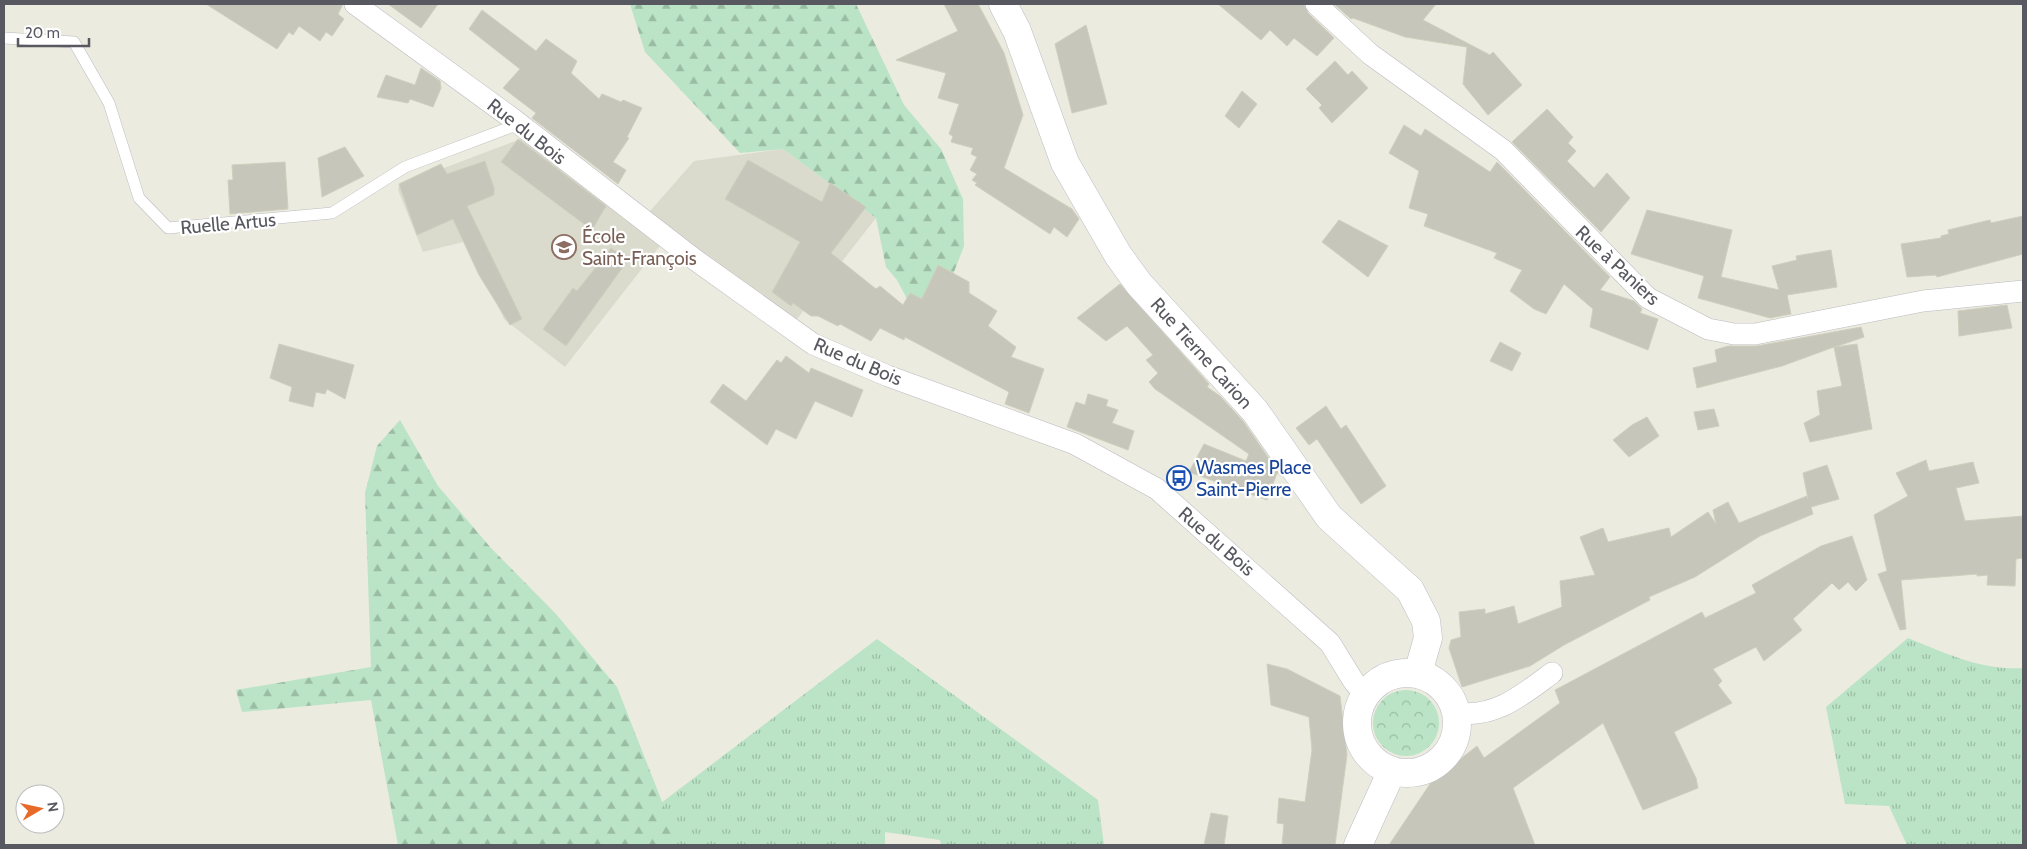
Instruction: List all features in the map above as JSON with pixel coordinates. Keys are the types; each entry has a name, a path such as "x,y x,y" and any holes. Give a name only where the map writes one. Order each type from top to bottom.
{"street":[{"name":"Rue du Bois","path":"356,4 519,124 694,259 813,344 888,376 1075,444 1157,489 1330,643 1354,682 1364,693"},
{"name":"Rue Tierne Carion","path":"1003,4 1017,31 1065,163 1118,255 1139,284 1255,411 1329,517 1410,590 1426,621 1428,638 1418,673"},
{"name":"Rue à Paniers","path":"1316,4 1370,54 1503,150 1648,298 1708,329 1734,334 1754,334 1923,301 2023,292"},
{"path":"1401,672 1418,673 1429,677 1442,686 1451,698 1456,713 1457,730 1451,747 1440,762 1424,771 1391,773 1376,763 1366,753 1359,740 1356,727 1357,713 1364,693 1378,680 1401,672"},
{"path":"1456,713 1480,714 1509,704 1552,673"},
{"path":"1358,845 1391,773"}],"lane":[{"name":"Ruelle Artus","path":"4,38 74,42 109,103 139,198 168,228 332,213 405,167 519,124"}],"shaded area":[{"path":"531,135 643,219 694,161 783,149 876,218 790,328 666,238 565,367 504,319 467,241 423,252 398,190 399,185"}],"green space":[{"path":"630,4 856,4 904,105 941,149 963,199 964,246 947,290 914,312 897,280 886,267 876,218 783,149 740,153 645,52"},
{"path":"400,420 438,486 491,548 556,614 617,687 679,845 398,845 371,700 242,712 236,690 371,667 365,493 377,446"},
{"path":"1908,638 1978,664 1993,667 2023,668 2023,845 1907,845 1889,806 1845,804 1826,707"},
{"path":"877,639 1098,800 1104,845 941,845 940,840 885,832 885,845 679,845 661,803"},
{"path":"1399,690 1413,690 1425,695 1434,704 1439,716 1437,736 1430,747 1413,756 1399,756 1387,751 1378,742 1373,730 1373,716 1378,704 1387,695"}],"building":[{"path":"206,4 343,4 338,14 344,19 332,36 326,32 320,41 299,26 293,35 289,32 277,49"},
{"path":"388,4 438,4 421,28"},
{"path":"944,4 978,4 993,32 1004,53 1023,115 1004,168 1072,209 1079,219 1067,237 1054,227 1050,234 975,185 977,183 972,180 977,174 970,170 977,157 971,154 973,148 951,142 953,136 949,134 959,104 938,98 946,73 896,60 958,31"},
{"path":"1218,4 1304,4 1308,13 1334,38 1317,56 1294,38 1287,46 1270,30 1261,40"},
{"path":"1334,4 1436,4 1423,20 1490,55 1493,52 1522,85 1488,115 1463,84 1467,47 1405,37 1353,18 1351,19"},
{"path":"482,10 536,51 546,39 577,61 571,73 599,99 602,94 642,108 627,137 629,138 613,162 626,170 618,184 532,118 536,113 503,88 520,69 469,29"},
{"path":"1086,25 1107,104 1072,113 1055,44"},
{"path":"1335,61 1348,75 1352,71 1368,88 1332,123 1319,108 1322,105 1306,89"},
{"path":"421,68 440,81 441,88 433,107 410,99 408,103 377,97 386,75 415,85"},
{"path":"1242,91 1257,104 1239,128 1225,116"},
{"path":"1547,109 1573,137 1568,143 1576,151 1567,161 1594,188 1607,173 1630,198 1601,232 1512,142"},
{"path":"1404,125 1421,136 1425,129 1490,172 1497,162 1610,277 1600,290 1634,301 1642,309 1640,313 1658,319 1648,350 1590,327 1593,309 1564,284 1546,314 1534,309 1510,291 1522,270 1494,258 1497,253 1424,226 1428,214 1409,208 1419,171 1389,153"},
{"path":"518,139 606,206 592,230 501,162"},
{"path":"345,147 364,176 322,197 318,158"},
{"path":"748,160 822,202 830,183 866,207 831,253 876,289 880,286 903,305 910,293 922,299 938,265 969,282 969,293 997,311 988,326 1016,347 1011,357 1044,369 1029,413 1005,404 1009,392 905,337 904,340 880,328 871,341 840,324 838,326 818,316 811,316 793,303 791,306 772,292 800,242 725,199"},
{"path":"485,161 494,188 494,195 467,206 522,319 510,325 479,275 453,219 417,235 399,184 441,164 447,174"},
{"path":"285,162 288,209 230,214 228,180 233,180 232,165"},
{"path":"1647,210 1732,230 1721,277 1779,290 1772,266 1797,260 1796,256 1831,250 1837,287 1787,295 1791,314 1770,318 1698,298 1704,276 1631,254"},
{"path":"2023,216 2023,254 1937,277 1936,275 1907,277 1901,244 1941,238 1941,236 1949,234 1948,230 1990,220 1991,223"},
{"path":"1339,220 1388,246 1368,277 1322,242"},
{"path":"611,248 628,260 566,346 543,329 573,288 577,291"},
{"path":"1120,284 1209,384 1207,387 1220,396 1243,421 1281,476 1277,473 1267,500 1189,472 1204,444 1246,461 1249,454 1155,389 1149,382 1158,373 1146,360 1153,355 1127,326 1106,341 1077,318"},
{"path":"2007,305 2012,328 1959,336 1958,311"},
{"path":"1861,327 1864,337 1835,347 1857,344 1872,429 1810,442 1804,423 1820,415 1817,391 1842,386 1834,347 1782,366 1697,388 1693,368 1717,362 1715,350 1728,346 1757,346"},
{"path":"1500,342 1521,353 1512,371 1490,361"},
{"path":"279,344 354,365 345,399 327,389 325,394 316,392 313,407 289,401 292,387 270,378"},
{"path":"786,356 809,373 811,368 863,390 852,417 815,401 796,439 776,429 767,445 710,402 723,384 746,401 777,360 781,363"},
{"path":"1088,394 1108,400 1106,406 1118,410 1112,423 1134,431 1128,450 1067,427 1076,402 1085,405"},
{"path":"1326,406 1341,429 1346,425 1386,486 1361,504 1317,439 1309,445 1296,428"},
{"path":"1714,409 1719,426 1698,430 1694,412"},
{"path":"1647,417 1659,436 1629,457 1613,440 1632,425"},
{"path":"1926,460 1929,471 1973,462 1979,483 1956,488 1965,521 2023,516 2023,558 2016,559 2015,586 1987,585 1988,575 1977,576 1977,574 1901,580 1906,629 1900,630 1878,574 1887,571 1874,515 1908,496 1896,473"},
{"path":"1827,465 1839,499 1811,507 1813,514 1760,536 1695,577 1649,597 1650,600 1564,645 1530,666 1462,687 1449,648 1451,640 1461,637 1459,612 1485,609 1485,614 1514,606 1518,624 1562,607 1560,581 1595,575 1580,537 1603,528 1608,542 1669,528 1671,537 1708,512 1716,524 1713,510 1728,502 1739,523 1807,496 1808,499 1803,473"},
{"path":"1852,536 1867,580 1856,591 1848,582 1839,590 1832,583 1793,619 1802,630 1764,661 1756,647 1713,669 1722,681 1718,685 1732,703 1674,732 1696,778 1698,788 1643,810 1603,723 1513,788 1535,845 1389,845 1432,781 1477,746 1484,758 1560,703 1555,690 1702,612 1705,618 1756,593 1752,585 1821,546"},
{"path":"1267,664 1287,669 1340,696 1347,755 1335,845 1282,845 1284,824 1277,823 1279,798 1305,802 1312,750 1309,717 1271,705"},
{"path":"1211,813 1228,816 1224,845 1204,845"}],"place":[{"name":"École Saint-François","path":"564,247"},
{"name":"Wasmes Place Saint-Pierre","path":"1179,478"}]}
